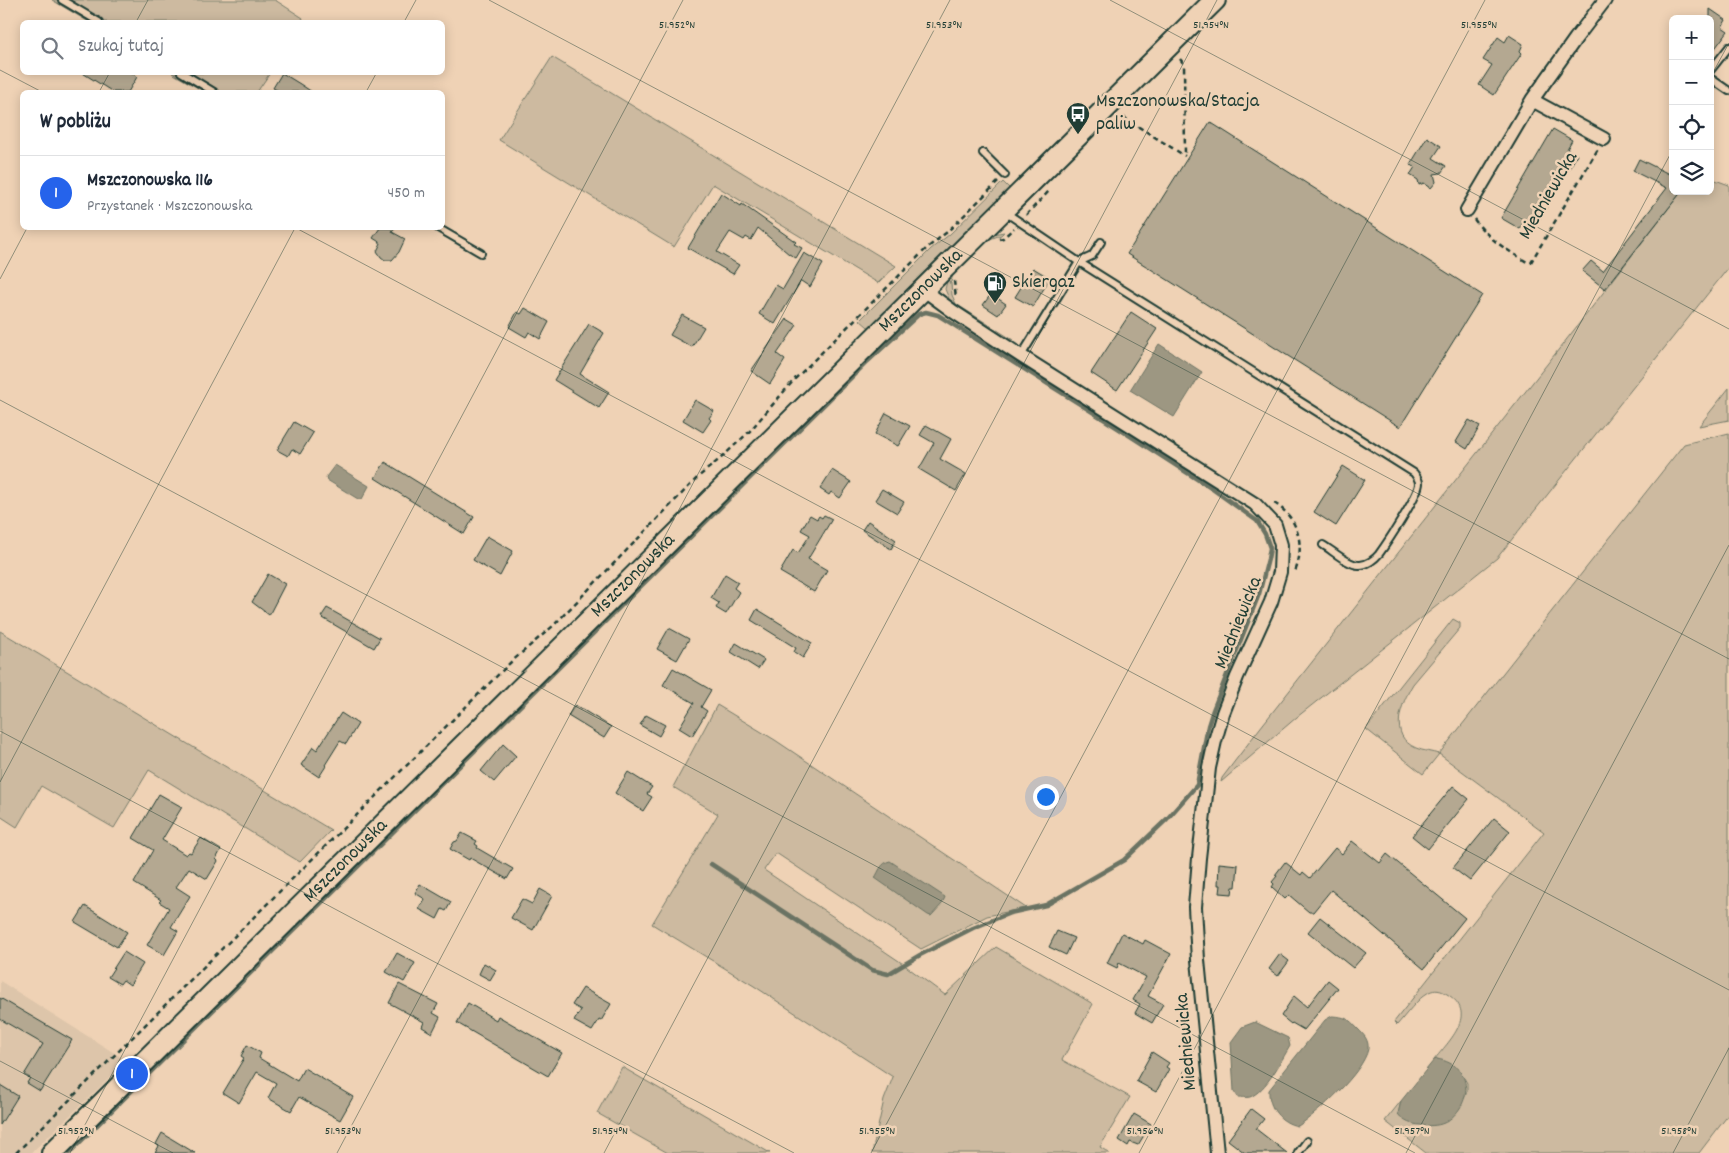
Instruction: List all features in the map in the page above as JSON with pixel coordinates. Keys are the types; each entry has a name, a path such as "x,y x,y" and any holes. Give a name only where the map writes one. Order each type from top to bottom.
{"main road":[{"name":"Mszczonowska","path":"52,1153 1215,0"}],"street":[{"path":"1467,210 1532,100 1605,0"},
{"name":"Miedniewicka","path":"1532,100 1604,138"},
{"name":"Miedniewicka","path":"924,290 1021,356 1255,504 1275,525 1281,545 1280,572 1271,602 1223,713 1215,741 1209,768 1199,858 1195,907 1198,960 1217,1153"}],"lane":[{"path":"62,0 96,20"},
{"path":"1714,66 1729,47"},
{"path":"186,75 211,90"},
{"path":"1714,81 1729,91"},
{"path":"983,153 1005,175"},
{"path":"1002,210 1079,262 1414,473 1419,485 1413,500 1378,555 1369,563 1359,565 1350,563 1323,544"},
{"path":"441,230 481,253"},
{"path":"1021,356 1079,262 1092,256 1101,242"},
{"path":"1298,1153 1307,1140"}],"path":[{"path":"1123,117 1184,156 1184,64 1180,58"},
{"name":"Miedniewicka","path":"1467,210 1483,232 1527,262 1531,262 1604,138"},
{"path":"16,1153 505,668 553,626 693,482 749,432 794,380 927,248 947,232 1005,175"},
{"path":"1029,211 1043,196"},
{"path":"993,240 1001,239 1005,236"},
{"path":"956,276 954,288 959,302"},
{"path":"1291,578 1300,560 1297,532"}],"shaded area":[{"path":"52,0 275,0 303,18 302,20 86,20"},
{"path":"552,57 896,266 878,283 713,184 674,247 499,140"},
{"path":"175,75 269,75 258,90 202,90"},
{"path":"1714,179 1729,185 1729,267 1497,558 1297,717 1221,782 1222,778 1260,728 1679,195 1714,195"},
{"path":"1003,182 1012,191 922,274 872,327 868,327 860,320 931,249 950,234"},
{"path":"1004,232 987,240 953,274 949,283 951,283 952,295 956,304 1013,340 955,305 949,299 945,289 948,278 993,234"},
{"path":"1159,344 1202,372 1174,417 1130,390"},
{"path":"1729,388 1729,420 1699,426"},
{"path":"1729,433 1729,1114 1699,1153 1426,1153 1385,1121 1401,1101 1398,1114 1454,1114 1465,1097 1467,1083 1458,1068 1437,1059 1434,1060 1458,1027 1461,1010 1456,1002 1447,994 1436,990 1431,991 1416,1003 1397,1025 1394,1022 1544,832 1439,754 1684,444"},
{"path":"335,465 369,486 362,499 358,499 327,480 326,477"},
{"path":"1453,619 1460,623 1460,628 1413,684 1404,701 1400,719 1402,736 1407,743 1416,748 1439,754 1423,774 1366,729"},
{"path":"0,631 331,830 300,862 149,770 114,828 41,786 17,827 0,816"},
{"path":"717,705 775,740 1026,908 987,916 921,949 776,853 764,870 899,961 945,995 996,947 1093,1004 1062,1060 1130,1097 1100,1147 1109,1153 872,1153 884,1100 893,1077 754,986 652,924 718,814 673,787"},
{"path":"890,861 945,897 942,904 931,916 875,878 882,865"},
{"path":"0,981 127,1061 31,1153 0,1153"},
{"path":"1332,1016 1344,1018 1352,1022 1366,1038 1368,1049 1364,1059 1339,1092 1317,1112 1298,1126 1286,1122 1273,1108 1269,1090 1325,1020"},
{"path":"1255,1022 1288,1038 1290,1046 1273,1075 1262,1089 1250,1097 1238,1097 1234,1091 1231,1042 1242,1027"},
{"path":"1437,1059 1449,1063 1458,1069 1463,1077 1466,1087 1461,1107 1454,1116 1441,1124 1427,1126 1408,1122 1398,1114 1401,1101 1434,1060"},
{"path":"622,1067 770,1153 668,1153 597,1113"}],"building":[{"path":"1710,9 1726,20 1722,27 1728,31 1714,50 1714,15 1710,15"},
{"path":"1509,35 1523,44 1520,51 1522,53 1494,95 1479,85 1492,65 1483,60 1498,37 1505,42"},
{"path":"86,75 135,75 137,77 129,90 110,90"},
{"path":"281,75 285,75 309,90 277,90 273,88"},
{"path":"1210,122 1482,295 1400,427 1127,254"},
{"path":"1553,129 1572,140 1567,149 1577,155 1535,227 1524,221 1520,229 1501,218"},
{"path":"1427,137 1441,146 1433,158 1446,166 1441,173 1434,174 1436,182 1431,188 1424,183 1419,185 1418,180 1410,175 1415,167 1410,165"},
{"path":"1639,159 1669,174 1669,195 1679,195 1605,289 1582,271 1591,261 1603,271 1667,188 1633,171"},
{"path":"721,193 741,206 742,204 796,242 794,244 802,248 796,258 758,228 751,240 746,237 744,240 730,232 717,252 739,265 733,274 688,248"},
{"path":"379,230 394,230 392,232 405,239 399,252 392,260 385,260 377,251 381,243 373,238"},
{"path":"804,253 823,264 810,287 801,281 775,324 759,314 776,285 783,289"},
{"path":"1033,268 1050,278 1033,307 1015,297"},
{"name":"Skiergaz","path":"991,294 1006,304 998,315 983,305"},
{"path":"525,308 549,322 540,339 529,332 526,337 509,327 517,312 521,314"},
{"path":"1131,312 1157,329 1117,390 1091,373"},
{"path":"682,315 704,327 692,347 670,335"},
{"path":"787,319 797,325 777,354 785,360 770,384 751,371"},
{"path":"589,324 604,333 580,374 609,392 599,408 554,380"},
{"path":"695,400 714,411 709,418 711,420 703,432 683,420"},
{"path":"886,413 910,426 898,446 875,434"},
{"path":"1469,420 1480,426 1467,449 1456,442"},
{"path":"294,422 313,433 300,454 292,449 288,456 277,450"},
{"path":"926,425 951,439 940,459 966,474 956,491 919,469 934,443 920,435"},
{"path":"385,462 474,517 464,534 375,478"},
{"path":"1343,466 1365,480 1336,526 1314,512"},
{"path":"832,470 851,482 840,498 831,492 829,495 820,489"},
{"path":"882,489 904,502 897,513 875,500"},
{"path":"810,515 817,519 819,516 822,518 824,515 832,519 808,559 827,570 814,592 780,572 793,550 798,553 810,535 801,530"},
{"path":"868,521 896,540 891,549 862,530"},
{"path":"487,536 513,551 500,576 473,560"},
{"path":"268,574 285,584 269,615 252,602"},
{"path":"725,574 738,582 734,588 739,592 726,614 716,608 719,603 711,598"},
{"path":"327,608 380,638 374,648 321,617"},
{"path":"757,609 812,643 803,658 794,652 796,648 751,620"},
{"path":"669,628 689,639 677,660 657,649"},
{"path":"736,643 764,660 758,669 731,652"},
{"path":"673,668 711,690 701,707 707,711 692,736 679,728 694,703 663,685"},
{"path":"575,705 611,727 604,738 568,716"},
{"path":"341,713 358,724 346,744 340,741 319,777 301,765 313,747 317,750"},
{"path":"646,715 665,725 659,736 640,725"},
{"path":"503,744 516,756 494,782 481,771"},
{"path":"628,772 652,787 647,794 652,797 643,811 615,793"},
{"path":"1453,786 1469,799 1428,849 1412,836"},
{"path":"159,794 182,807 162,840 186,855 189,852 191,853 201,838 221,850 216,859 218,861 207,879 189,868 176,887 190,896 171,927 178,931 164,955 147,945 169,908 159,902 161,900 134,883 153,850 133,838"},
{"path":"1494,818 1510,831 1470,881 1453,868"},
{"path":"462,833 477,841 475,844 478,846 477,848 513,869 507,879 450,849"},
{"path":"1352,841 1380,863 1387,854 1465,918 1424,969 1331,890 1313,912 1309,912 1289,895 1285,899 1272,887 1274,884 1272,882 1277,876 1275,875 1285,862 1301,875 1303,872 1310,878 1335,848 1342,854"},
{"path":"1219,863 1238,865 1236,887 1233,887 1232,894 1220,893 1221,885 1218,885"},
{"path":"420,884 451,902 446,911 442,909 437,919 419,909 425,899 415,893"},
{"path":"540,889 552,896 533,930 511,918 522,899 532,904"},
{"path":"85,906 127,932 117,947 75,922"},
{"path":"1320,917 1366,953 1353,968 1308,932"},
{"path":"1057,931 1074,938 1066,955 1049,947"},
{"path":"1122,933 1143,944 1145,940 1171,954 1148,996 1163,1004 1152,1023 1135,1013 1140,1004 1133,1000 1146,977 1119,963 1117,968 1107,963"},
{"path":"124,952 143,964 130,985 123,980 120,984 108,977"},
{"path":"397,953 415,963 404,982 386,972"},
{"path":"1280,954 1289,961 1278,976 1269,969"},
{"path":"484,963 496,970 490,980 479,974"},
{"path":"1328,980 1338,988 1304,1030 1291,1024 1281,1016 1294,996 1307,1007"},
{"path":"399,984 438,1004 433,1013 440,1017 432,1033 422,1027 424,1022 389,1003"},
{"path":"583,988 611,1004 601,1021 599,1020 592,1031 574,1021 581,1010 572,1005"},
{"path":"0,998 72,1040 40,1091 27,1083 30,1078 24,1075 43,1044 0,1019"},
{"path":"468,1003 496,1020 498,1016 562,1053 548,1076 457,1023"},
{"path":"247,1045 261,1053 259,1058 297,1081 304,1068 353,1097 340,1120 299,1097 291,1111 268,1098 276,1083 257,1072 239,1103 223,1093 244,1058 241,1056"},
{"path":"1152,1052 1169,1063 1166,1067 1169,1069 1156,1092 1136,1081"},
{"path":"0,1085 18,1096 0,1125"},
{"path":"1251,1109 1264,1119 1256,1129 1287,1153 1245,1153 1228,1140"},
{"path":"1134,1114 1151,1124 1138,1145 1130,1142 1128,1146 1119,1140"},
{"path":"162,1133 195,1153 155,1153 159,1146 156,1144"}],"waterway":[{"path":"69,1153 868,361 919,314 926,312 938,315 1118,428 1211,488 1257,521 1265,534 1270,548 1259,594 1213,710 1208,726 1197,785 1167,819 1124,860 1046,905 1010,913 973,928 888,974 872,970 711,864"}],"place":[{"name":"Mszczonowska/Stacja paliw","path":"1078,135"},
{"name":"Skiergaz","path":"995,304"},
{"name":"Mszczonowska 116","path":"132,1074"}]}
